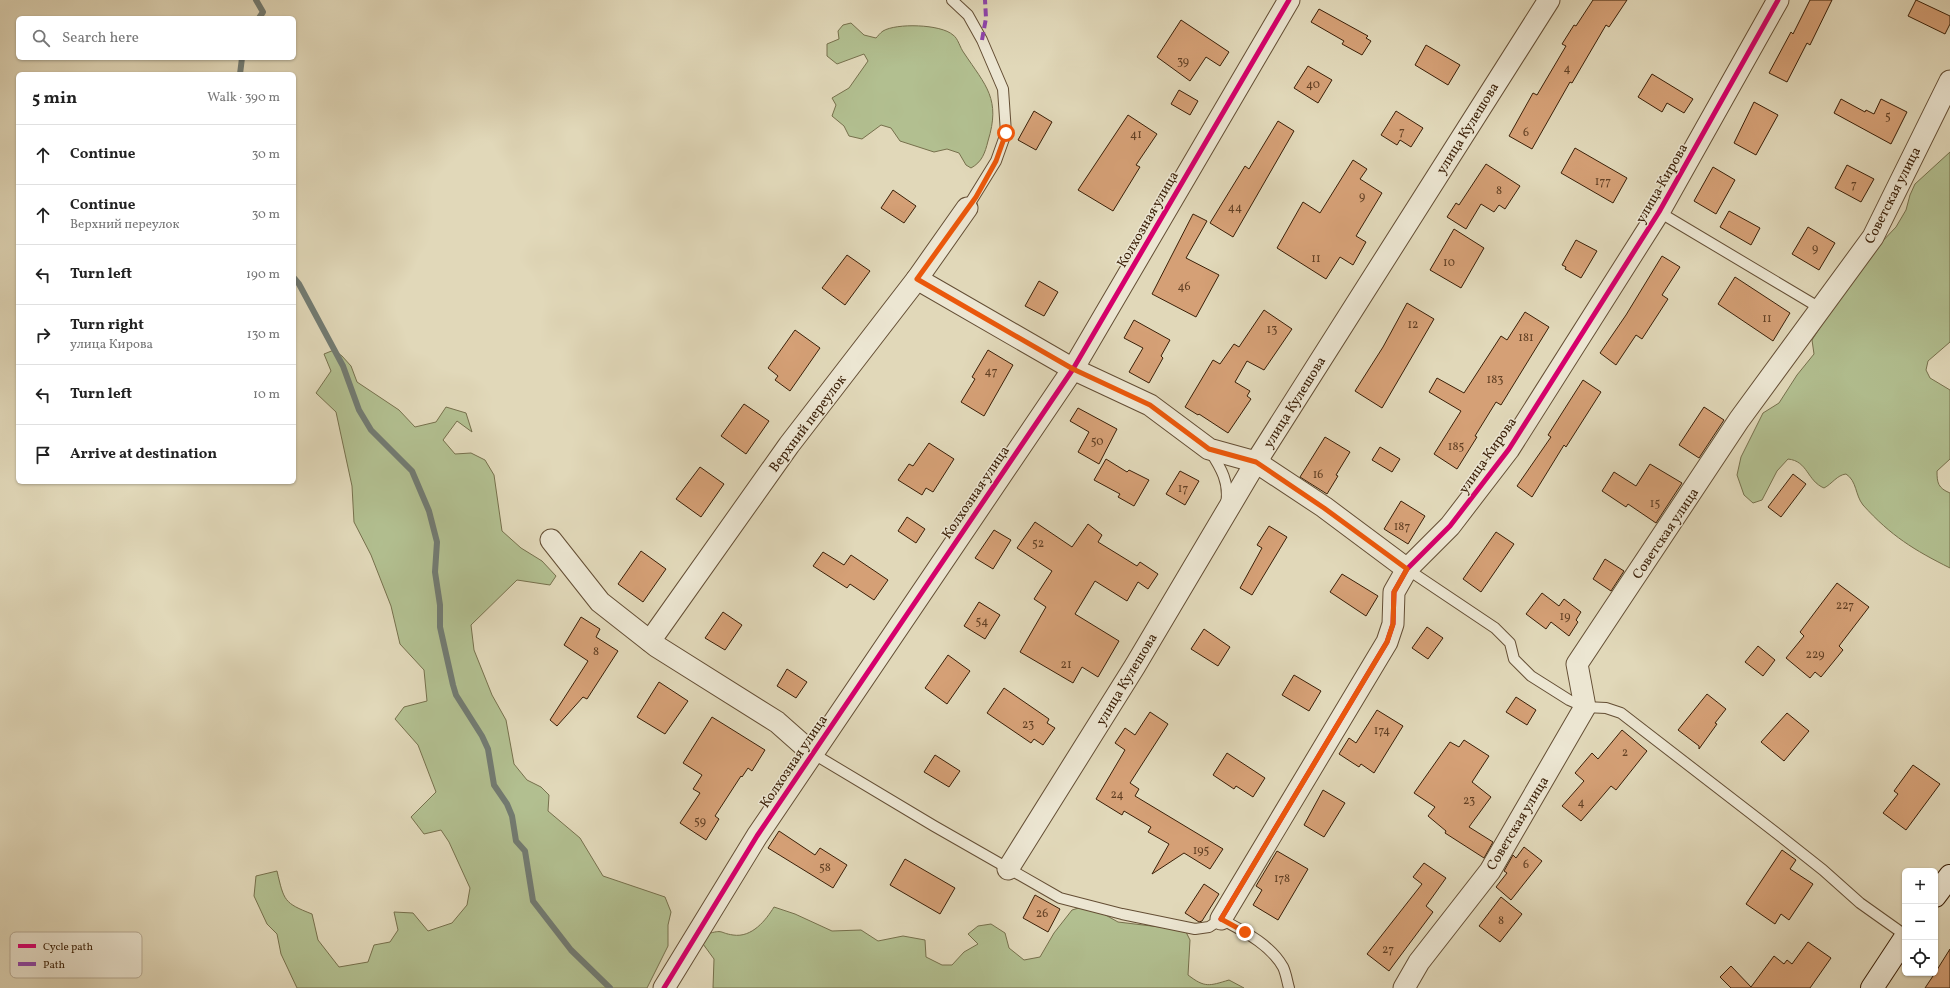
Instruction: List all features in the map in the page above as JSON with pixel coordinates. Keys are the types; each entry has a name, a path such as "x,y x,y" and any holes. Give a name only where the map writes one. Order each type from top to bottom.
{"main road":[{"path":"1938,892 1950,876"},
{"path":"1872,988 1902,940"}],"street":[{"name":"Колхозная улица","path":"664,988 757,836 1073,369 1289,0"},
{"name":"улица Кулешова","path":"1008,869 1135,666 1256,462 1549,0"},
{"name":"улица Кирова","path":"1221,919 1387,642 1393,624 1394,592 1407,569 1450,526 1509,449 1659,212 1778,0"},
{"name":"Советская улица","path":"1404,988 1420,962 1490,871 1585,707 1577,664 1739,420 1873,237 1950,81"},
{"name":"Верхний переулок","path":"650,641 790,445 917,279 967,208"},
{"path":"917,279 1073,369 1150,405 1209,449 1256,462 1324,508 1407,569"},
{"path":"551,540 600,602 650,641 777,722 812,753"}],"lane":[{"path":"952,0 968,15 982,40 1003,89 1006,133 996,161 967,208"},
{"path":"1659,212 1820,308"},
{"path":"1209,449 1220,467 1227,486 1224,514"},
{"path":"1407,569 1494,628 1510,643 1514,659 1531,676 1569,700 1585,707 1606,708 1620,713 1823,870 1860,903 1902,934"},
{"path":"812,753 1008,869 1060,898 1122,914 1195,928 1209,927 1221,919 1245,932 1274,954 1284,968 1289,988"}],"green space":[{"path":"851,23 864,35 876,38 883,31 889,28 908,26 939,29 947,31 955,36 985,84 992,103 992,127 984,153 975,166 971,168 966,165 959,153 947,149 934,152 900,141 891,128 881,125 862,139 849,136 844,126 832,116 836,105 832,98 849,88 868,61 864,54 837,64 827,56 827,44 839,39 838,31 843,25"},
{"path":"1950,152 1950,342 1928,361 1926,370 1930,378 1950,390 1950,459 1937,471 1937,479 1939,485 1950,493 1950,568 1925,555 1893,534 1873,516 1860,501 1852,480 1846,474 1840,476 1824,488 1814,481 1800,463 1788,459 1777,471 1762,500 1753,503 1744,495 1737,475 1741,457 1763,413 1779,403 1797,375 1814,354 1812,340 1860,265 1896,227 1906,210 1915,184"},
{"path":"334,350 351,366 357,382 399,410 415,427 436,422 446,407 466,413 472,432 457,421 443,440 455,454 471,453 485,460 494,475 502,531 521,548 542,561 556,576 550,585 517,580 471,625 474,650 492,695 506,720 514,764 527,780 541,787 549,795 548,811 580,838 603,876 665,897 671,912 668,925 668,946 647,988 297,988 281,954 277,934 267,924 254,896 256,876 277,871 281,889 287,900 296,907 312,914 318,940 339,967 368,962 374,945 390,942 398,930 394,912 413,913 428,931 452,923 467,905 470,888 449,842 441,830 424,834 411,817 436,792 418,745 395,719 404,707 427,701 424,670 400,644 391,606 371,555 354,522 352,486 336,412 316,393 331,371 324,354"},
{"path":"774,907 795,914 832,931 861,930 878,941 903,936 925,940 926,957 942,965 952,965 964,952 978,944 968,934 978,926 991,924 1005,933 1009,948 1024,960 1040,957 1054,933 1072,910 1082,907 1102,913 1118,922 1185,930 1190,940 1188,975 1207,985 1217,984 1229,980 1244,988 713,988 714,959 703,944 707,934 719,932 733,935 746,934 758,927"}],"building":[{"path":"1593,0 1627,0 1609,27 1606,25 1572,83 1570,82 1532,149 1509,136 1533,93 1537,95 1566,46 1562,44"},
{"path":"1810,0 1832,0 1810,45 1807,43 1787,82 1769,73 1791,32 1793,34"},
{"path":"1916,0 1950,16 1950,24 1945,34 1908,16"},
{"path":"1319,9 1368,36 1366,38 1371,41 1362,55 1342,44 1344,41 1311,22"},
{"path":"1181,20 1229,52 1220,66 1206,57 1190,81 1157,57"},
{"path":"1426,45 1460,65 1448,85 1415,65"},
{"path":"1308,66 1332,80 1318,103 1294,88"},
{"path":"1652,74 1693,99 1684,113 1667,103 1662,112 1638,97"},
{"path":"1179,90 1198,101 1190,115 1171,104"},
{"path":"1841,99 1865,112 1866,110 1874,114 1881,99 1907,112 1891,144 1834,113"},
{"path":"1754,102 1778,115 1756,155 1734,143"},
{"path":"1034,111 1052,122 1036,150 1018,140"},
{"path":"1396,111 1423,128 1411,147 1400,140 1397,145 1381,135"},
{"path":"1128,115 1157,134 1136,165 1140,167 1113,211 1078,190"},
{"path":"1278,121 1294,131 1233,237 1210,223 1245,166 1249,169"},
{"path":"1575,148 1627,178 1613,203 1561,173"},
{"path":"1353,160 1367,169 1360,179 1382,193 1356,236 1366,242 1353,265 1340,257 1326,279 1277,248 1303,202 1320,213"},
{"path":"1486,164 1520,186 1505,209 1499,205 1494,212 1481,204 1466,229 1447,217 1456,203 1459,205"},
{"path":"1847,165 1874,179 1861,202 1835,188"},
{"path":"1713,167 1735,180 1716,214 1694,201"},
{"path":"893,190 916,206 904,223 881,208"},
{"path":"1729,211 1760,228 1751,245 1720,227"},
{"path":"1193,214 1207,221 1186,258 1219,275 1196,317 1152,294"},
{"path":"1808,227 1835,243 1819,270 1792,254"},
{"path":"1454,229 1484,248 1461,288 1430,270"},
{"path":"1576,240 1597,251 1581,278 1565,269 1566,267 1562,265"},
{"path":"847,255 870,271 845,305 822,288"},
{"path":"1662,256 1680,267 1662,295 1668,299 1642,339 1636,335 1616,365 1600,353 1626,315"},
{"path":"1735,277 1790,313 1773,341 1718,304"},
{"path":"1039,281 1058,292 1044,316 1025,306"},
{"path":"1407,303 1434,319 1382,408 1355,391 1383,347"},
{"path":"1264,310 1292,329 1264,370 1247,361 1235,382 1250,391 1247,396 1251,399 1228,433 1199,414 1198,415 1185,407 1213,360 1220,364 1234,344 1239,347"},
{"path":"1525,312 1549,327 1501,405 1496,402 1457,469 1434,454 1461,411 1429,392 1437,378 1464,393 1501,336 1507,340"},
{"path":"1134,320 1170,340 1161,356 1163,358 1149,383 1129,372 1143,348 1124,338"},
{"path":"795,330 820,348 790,391 775,380 778,376 768,368"},
{"path":"988,350 1013,365 984,416 961,402 975,379 972,377"},
{"path":"1583,380 1601,392 1566,447 1564,445 1532,497 1517,486 1551,437 1548,435"},
{"path":"744,404 769,421 746,454 721,436"},
{"path":"1704,407 1724,420 1699,458 1679,445"},
{"path":"1078,408 1117,429 1099,464 1078,452 1089,432 1070,421"},
{"path":"1325,437 1350,452 1336,475 1338,476 1327,494 1300,477"},
{"path":"929,443 954,459 933,492 926,488 922,495 898,480 909,464 913,466"},
{"path":"1380,447 1400,459 1392,472 1372,460"},
{"path":"1106,459 1127,472 1129,470 1149,480 1134,506 1118,497 1120,494 1094,480"},
{"path":"1650,464 1682,483 1656,523 1628,504 1626,507 1602,491 1614,472 1636,486"},
{"path":"700,467 724,484 701,517 676,499"},
{"path":"1180,471 1199,481 1185,505 1166,494"},
{"path":"1793,474 1806,484 1781,517 1768,507"},
{"path":"1401,501 1425,516 1408,544 1384,529"},
{"path":"907,517 925,529 916,543 898,531"},
{"path":"1035,522 1072,547 1088,524 1102,535 1098,542 1137,566 1140,562 1158,574 1148,589 1138,582 1127,601 1095,581 1075,614 1119,641 1098,677 1082,667 1073,683 1020,652 1046,607 1034,599 1052,571 1017,548"},
{"path":"1269,526 1287,537 1252,595 1240,588 1262,548 1257,545"},
{"path":"994,530 1011,540 993,569 975,558"},
{"path":"1496,532 1514,544 1481,592 1463,579"},
{"path":"641,551 666,569 643,602 618,584"},
{"path":"823,552 844,565 851,555 888,580 874,600 850,584 847,588 813,566"},
{"path":"1605,559 1624,571 1611,591 1593,579"},
{"path":"1342,574 1378,596 1366,616 1330,592"},
{"path":"1837,583 1869,607 1839,646 1843,650 1821,677 1815,672 1810,678 1786,658 1804,636 1800,632"},
{"path":"1542,593 1559,606 1564,599 1581,612 1576,620 1578,622 1569,636 1551,622 1546,629 1526,614"},
{"path":"979,602 1000,615 985,639 964,626"},
{"path":"723,612 742,625 725,650 705,638"},
{"path":"581,617 600,629 596,637 618,651 587,699 583,697 557,726 550,720 588,661 564,645"},
{"path":"1427,627 1443,638 1428,659 1412,648"},
{"path":"1204,629 1230,647 1218,666 1191,649"},
{"path":"1758,646 1775,660 1763,676 1745,662"},
{"path":"948,655 970,671 947,704 925,688"},
{"path":"787,669 807,682 796,698 777,686"},
{"path":"1294,675 1321,691 1309,711 1282,695"},
{"path":"659,682 688,701 665,734 637,717"},
{"path":"1004,688 1049,719 1047,723 1055,728 1043,745 1034,739 1031,743 987,713"},
{"path":"1707,694 1726,709 1715,723 1717,724 1699,749 1699,746 1678,730"},
{"path":"1516,697 1536,710 1527,725 1506,712"},
{"path":"1377,710 1403,726 1374,773 1361,764 1359,767 1339,754 1349,738 1356,743"},
{"path":"1150,712 1168,724 1130,783 1139,789 1135,796 1223,849 1210,869 1184,853 1152,874 1169,844 1148,832 1151,827 1124,811 1122,815 1096,799 1125,750 1115,743 1125,728 1135,735"},
{"path":"1787,713 1809,731 1784,761 1761,742"},
{"path":"712,717 765,750 752,771 748,768 742,777 741,776 715,816 719,819 706,840 680,823 700,793 693,789 702,775 683,763"},
{"path":"1622,730 1647,751 1616,790 1611,786 1581,821 1562,806 1584,781 1575,773 1592,753 1598,759"},
{"path":"1464,740 1489,756 1472,782 1491,797 1469,827 1493,842 1484,858 1445,833 1446,831 1428,816 1435,807 1414,793 1450,742 1459,747"},
{"path":"1227,753 1265,778 1253,797 1236,786 1234,789 1213,775"},
{"path":"935,755 960,771 949,787 924,772"},
{"path":"1913,765 1940,784 1906,830 1883,813 1898,794 1894,791"},
{"path":"1323,790 1345,803 1324,837 1304,825"},
{"path":"779,831 815,855 820,848 847,865 833,888 768,848"},
{"path":"1524,847 1542,861 1511,900 1496,887 1507,873 1504,871 1513,855 1516,858"},
{"path":"1782,850 1796,860 1790,869 1813,884 1789,920 1781,914 1775,924 1746,904"},
{"path":"1277,851 1308,869 1278,920 1253,905 1262,890 1256,886"},
{"path":"905,859 955,888 940,914 890,885"},
{"path":"1424,863 1446,878 1426,906 1433,912 1389,971 1367,954 1422,884 1413,877"},
{"path":"1204,884 1219,894 1202,921 1199,922 1185,913"},
{"path":"1035,895 1060,909 1048,932 1023,918"},
{"path":"1501,897 1522,914 1500,942 1479,926"},
{"path":"1808,942 1831,958 1810,988 1731,988 1720,977 1731,966 1751,987 1774,956 1784,964 1787,960 1792,964"},
{"path":"1950,949 1950,988 1925,988 1933,976 1938,976 1938,968"}],"waterway":[{"path":"256,0 263,12 260,16"},
{"path":"240,72 242,60"},
{"path":"296,280 343,366 359,410 371,430 412,471 429,511 437,542 435,572 440,605 440,627 453,685 456,695 482,736 488,749 494,785 507,804 512,816 516,841 525,851 533,901 571,950 610,988"}],"marked path":[{"path":"982,40 986,18 985,0"}],"cycle path":[{"path":"664,988 757,836 1073,369 1289,0"},
{"path":"1221,919 1387,642 1393,624 1394,592 1407,569 1450,526 1509,449 1659,212 1778,0"}],"route":[{"path":"1006,133 996,161 976,197 917,279 1073,369 1150,405 1209,449 1256,462 1324,508 1407,569 1394,592 1393,624 1387,642 1221,919 1245,932"}]}
